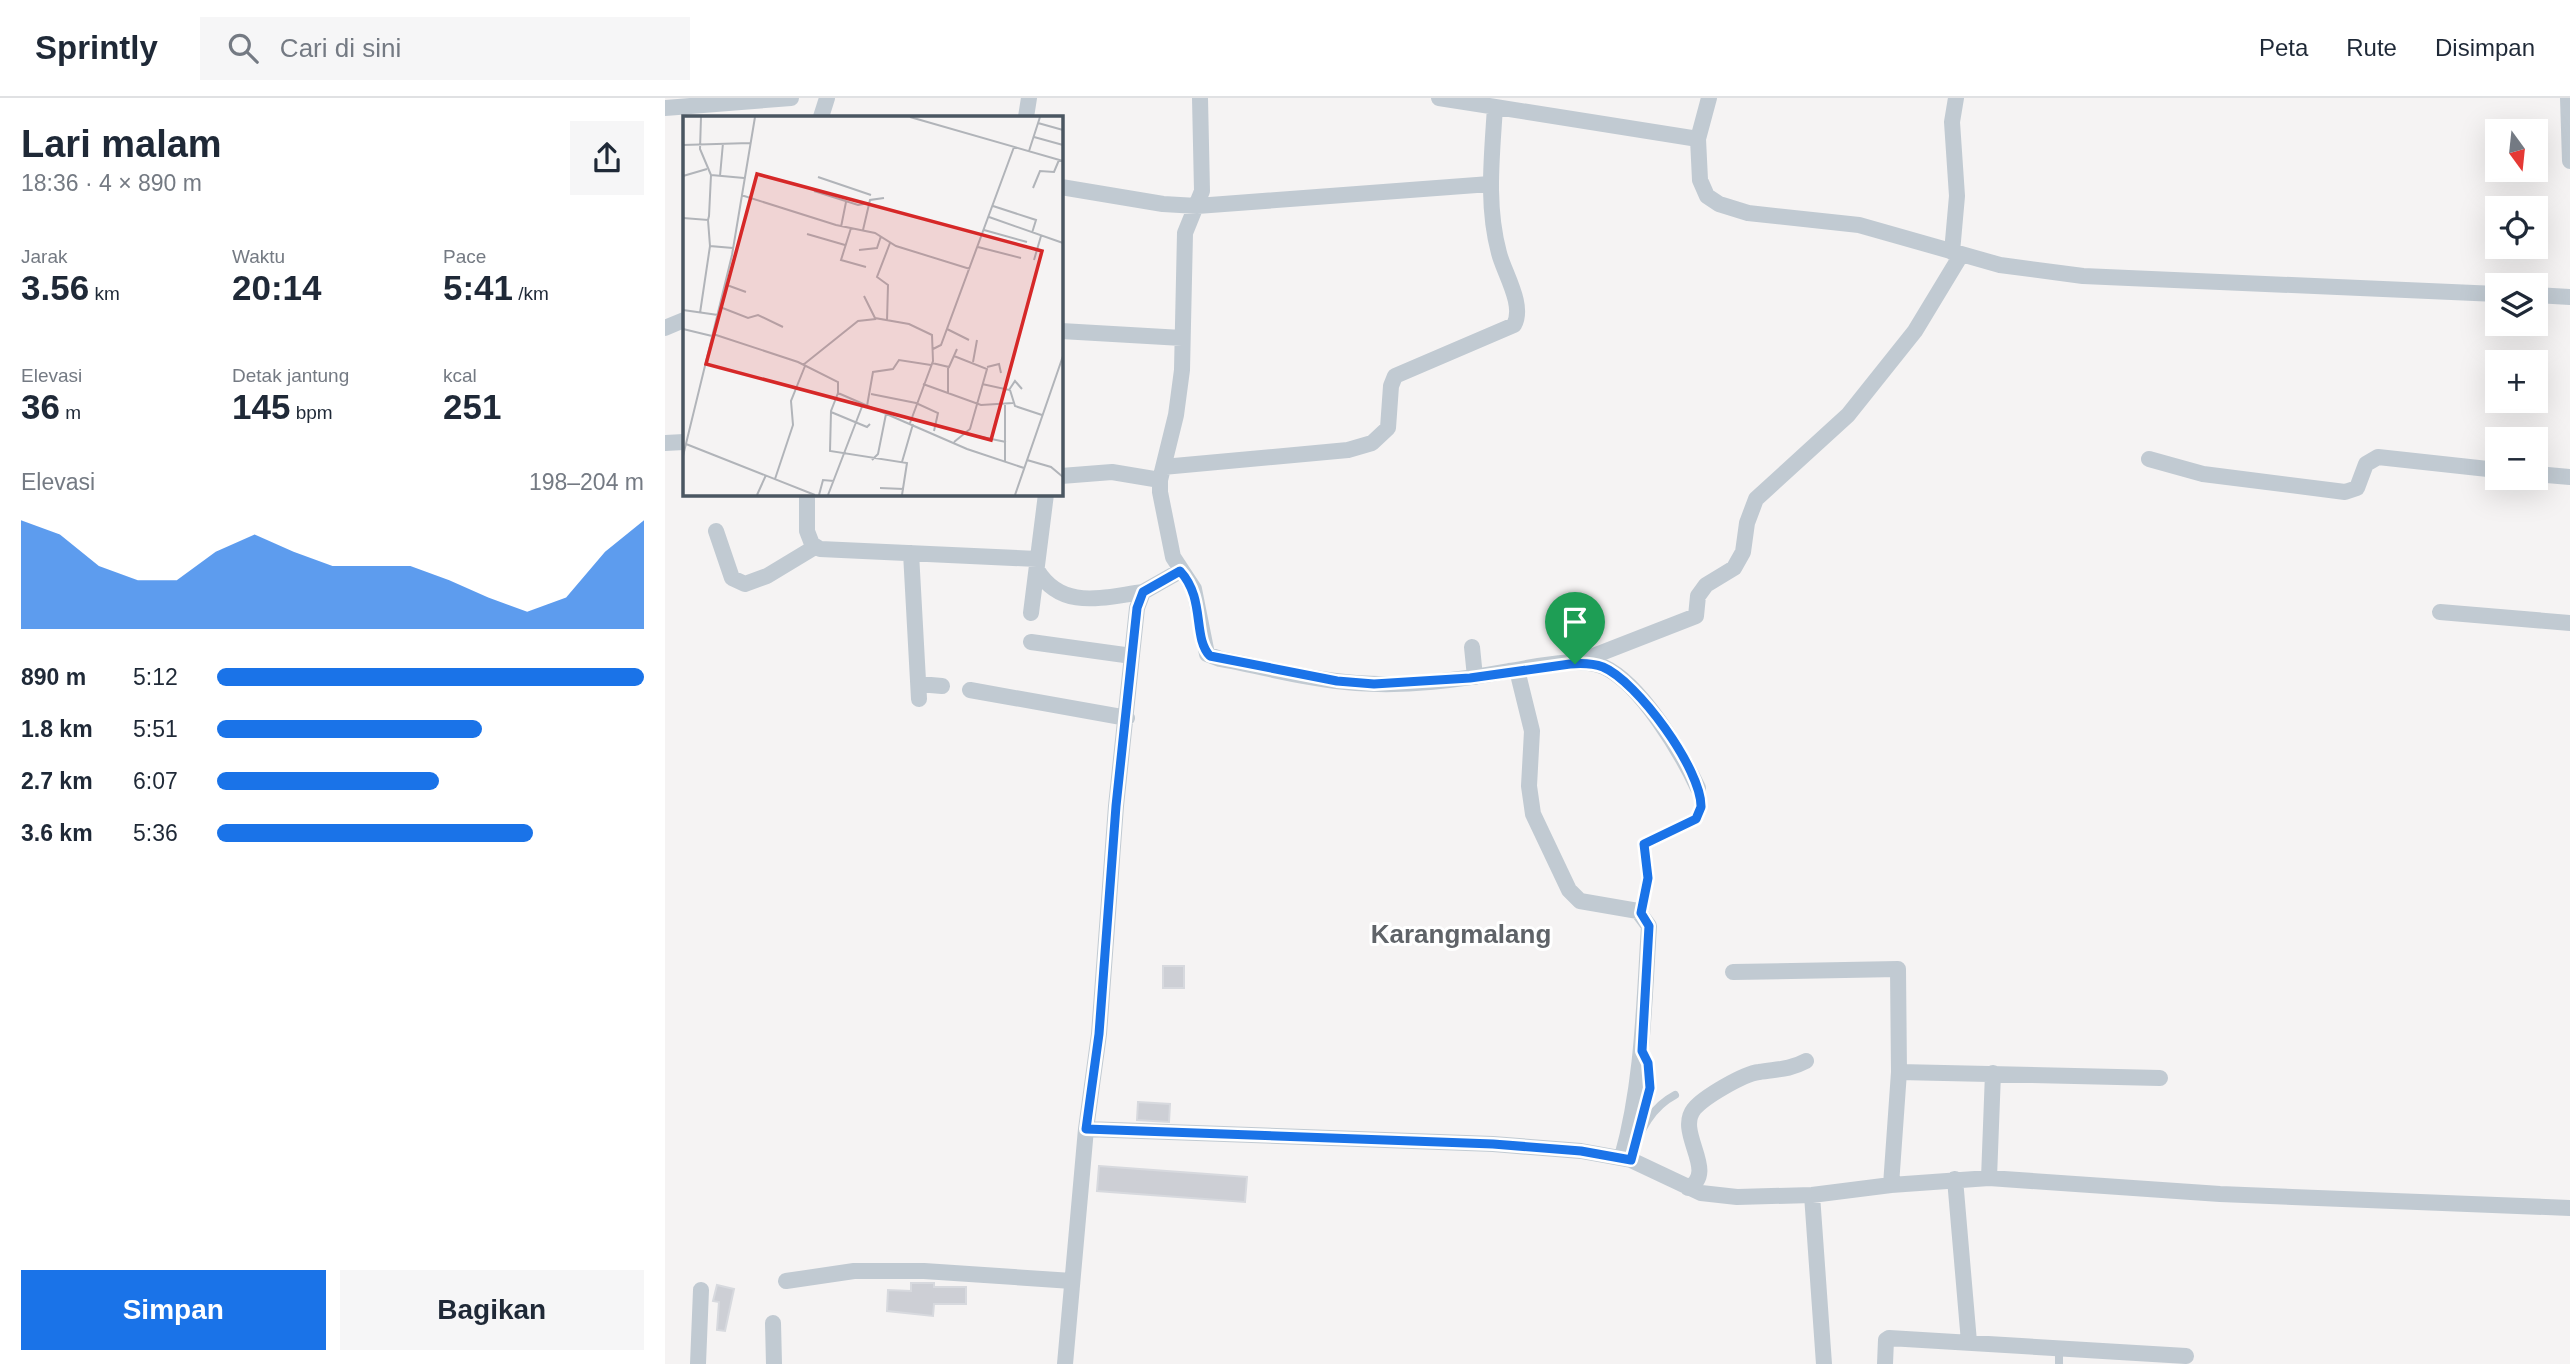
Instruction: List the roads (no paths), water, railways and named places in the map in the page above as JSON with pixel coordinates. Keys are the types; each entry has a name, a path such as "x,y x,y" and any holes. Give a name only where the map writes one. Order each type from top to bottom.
{"street":[{"path":"665,108 791,98"},
{"path":"821,116 827,98"},
{"path":"1026,116 1028,98"},
{"path":"1200,98 1203,185 1185,233 1177,415 1161,473 1165,528 1180,571 1194,589 1205,647 1210,656 1355,683 1397,684 1575,664 1604,667 1627,686 1663,726 1698,788"},
{"path":"1439,98 1495,107 1524,105 1698,139"},
{"path":"1709,98 1698,139 1700,180 1707,195 1719,205 1748,213 1859,225 2000,265 2083,276 2485,293"},
{"path":"1575,664 1692,619 1697,614 1696,599 1706,585 1734,568 1743,552 1747,523 1756,499 1849,415 1915,331 1957,253 1957,196 1952,122 1957,98"},
{"path":"2568,98 2570,161"},
{"path":"1062,476 1112,472 1161,473 1313,454 1372,443 1388,428 1391,386 1395,376 1514,325 1518,311 1493,228 1490,184 1495,107"},
{"path":"1062,187 1163,204 1197,206 1490,184"},
{"path":"2548,296 2570,297"},
{"path":"665,328 683,320"},
{"path":"1062,331 1182,338"},
{"path":"665,443 683,442"},
{"path":"2149,459 2203,474 2346,492 2357,488 2366,464 2375,457 2485,469"},
{"path":"2548,475 2570,477"},
{"path":"807,495 807,531 815,547"},
{"path":"1031,613 1045,495"},
{"path":"716,531 732,578 745,584 767,576 815,547 840,552 911,553 1037,565"},
{"path":"911,553 919,692 941,687"},
{"path":"1037,565 1049,587 1065,596 1094,598 1143,592 1180,571"},
{"path":"1065,1364 1086,1129 1099,1034 1116,806 1137,608 1143,592"},
{"path":"2440,612 2570,623"},
{"path":"1031,642 1132,656"},
{"path":"1472,647 1475,677"},
{"path":"1517,670 1532,731 1529,786 1533,814 1569,890 1580,901 1628,907 1641,913 1649,926 1642,1051 1627,1158"},
{"path":"970,690 1127,718"},
{"path":"1733,972 1898,969 1899,1072 1891,1185"},
{"path":"1685,1187 1697,1184 1701,1174 1689,1120 1695,1107 1745,1076 1790,1069 1806,1061"},
{"path":"1899,1072 2160,1078"},
{"path":"1989,1178 1993,1073"},
{"path":"1086,1129 1493,1144 1627,1158 1685,1187 1737,1197 1812,1195 1891,1185 1989,1178 2233,1195 2570,1208"},
{"path":"1955,1179 1969,1342"},
{"path":"1812,1195 1824,1364"},
{"path":"786,1281 854,1271 924,1271 1072,1281"},
{"path":"698,1364 701,1290"},
{"path":"773,1324 774,1364"},
{"path":"1885,1364 1886,1340 1889,1338 1969,1342 2059,1357 2186,1356"}],"lane":[{"path":"1640,1130 1650,1076 1642,1051"},
{"path":"1627,1158 1640,1130 1663,1101 1675,1095"}],"district":[{"name":"Karangmalang","path":"1461,934"}]}
